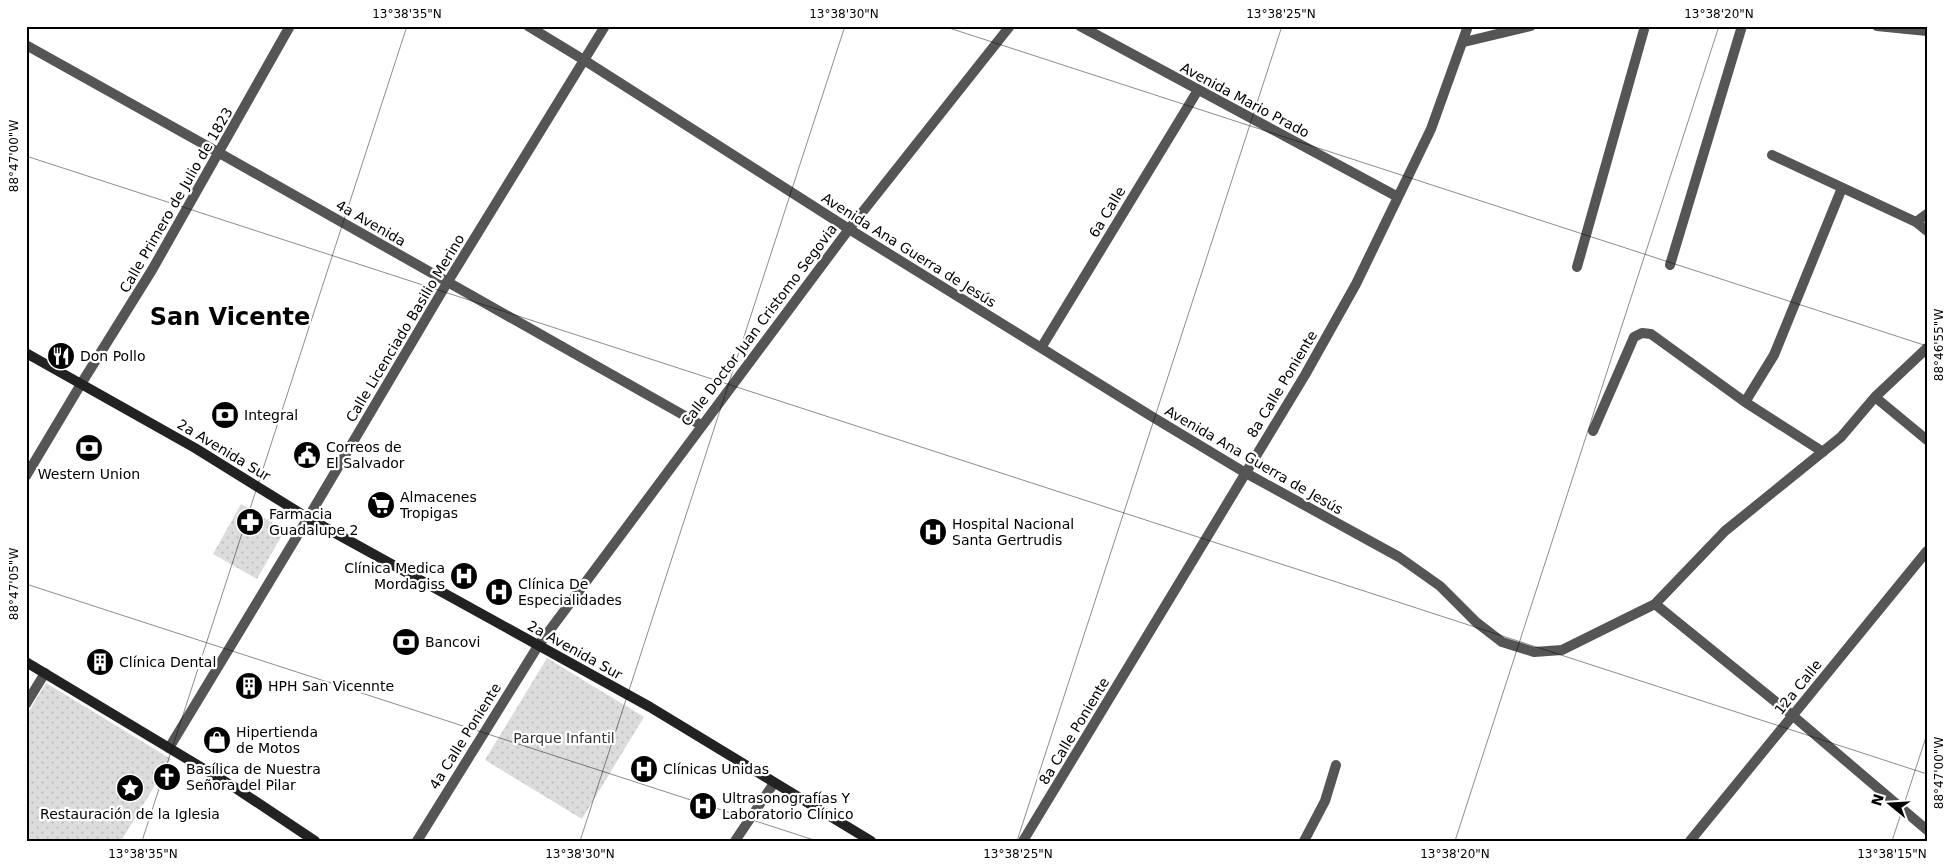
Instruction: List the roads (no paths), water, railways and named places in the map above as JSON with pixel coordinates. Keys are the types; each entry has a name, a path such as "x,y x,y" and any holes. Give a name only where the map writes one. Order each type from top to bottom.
{"main road":[{"name":"2a Avenida Sur","path":"26,353 195,448 308,518 650,707 871,841"},
{"path":"26,662 234,787 315,841"}],"street":[{"name":"Calle Primero de Julio de 1823","path":"26,476 152,270 290,26"},
{"name":"Avenida Ana Guerra de Jesús","path":"528,26 1040,348 1244,472 1398,557 1440,586 1476,622 1502,642 1534,652 1562,650 1655,604 1725,531 1841,437 1874,397 1927,348"},
{"name":"Calle Licenciado Basilio Merino","path":"169,748 447,283 605,26"},
{"name":"Calle Doctor Juan Cristomo Segovia","path":"538,646 849,229 1010,26"},
{"name":"Avenida Mario Prado","path":"1080,26 1398,197"},
{"name":"8a Calle Poniente","path":"1023,841 1140,649 1244,472 1305,375 1356,284 1431,129 1464,42 1468,26"},
{"path":"1464,42 1532,26"},
{"path":"1577,267 1645,26"},
{"path":"1670,265 1742,26"},
{"path":"1877,26 1927,30"},
{"name":"4a Avenida","path":"26,45 220,152 701,426"},
{"name":"6a Calle","path":"1040,348 1198,90"},
{"path":"1772,155 1916,222 1927,231"},
{"path":"1745,402 1774,355 1842,188"},
{"path":"1916,222 1927,214"},
{"path":"1593,431 1634,337 1642,332 1651,334 1745,402 1823,452"},
{"path":"1874,397 1927,440"},
{"name":"12a Calle","path":"1690,841 1927,551"},
{"path":"1655,604 1792,715 1927,830"},
{"name":"4a Calle Poniente","path":"417,841 538,646"},
{"path":"26,704 45,673"},
{"path":"1304,841 1325,800 1336,765"},
{"path":"735,841 774,783"}],"place":[{"name":"Don Pollo","path":"61,356"},
{"name":"Integral","path":"225,415"},
{"name":"Western Union","path":"89,448"},
{"name":"Correos de El Salvador","path":"307,455"},
{"name":"Almacenes Tropigas","path":"381,505"},
{"name":"Farmacia Guadalupe 2","path":"250,522"},
{"name":"Hospital Nacional Santa Gertrudis","path":"933,532"},
{"name":"Clínica Medica Mordagiss","path":"464,576"},
{"name":"Clínica De Especialidades","path":"499,592"},
{"name":"Bancovi","path":"406,642"},
{"name":"Clínica Dental","path":"100,662"},
{"name":"HPH San Vicennte","path":"249,686"},
{"name":"Hipertienda de Motos","path":"217,740"},
{"name":"Clínicas Unidas","path":"644,769"},
{"name":"Basílica de Nuestra Señora del Pilar","path":"167,777"},
{"name":"Restauración de la Iglesia","path":"130,788"},
{"name":"Ultrasonografías Y Laboratorio Clínico","path":"703,806"}],"district":[{"name":"San Vicente","path":"230,317"}],"park label":[{"name":"Parque Infantil","path":"564,738"}]}
